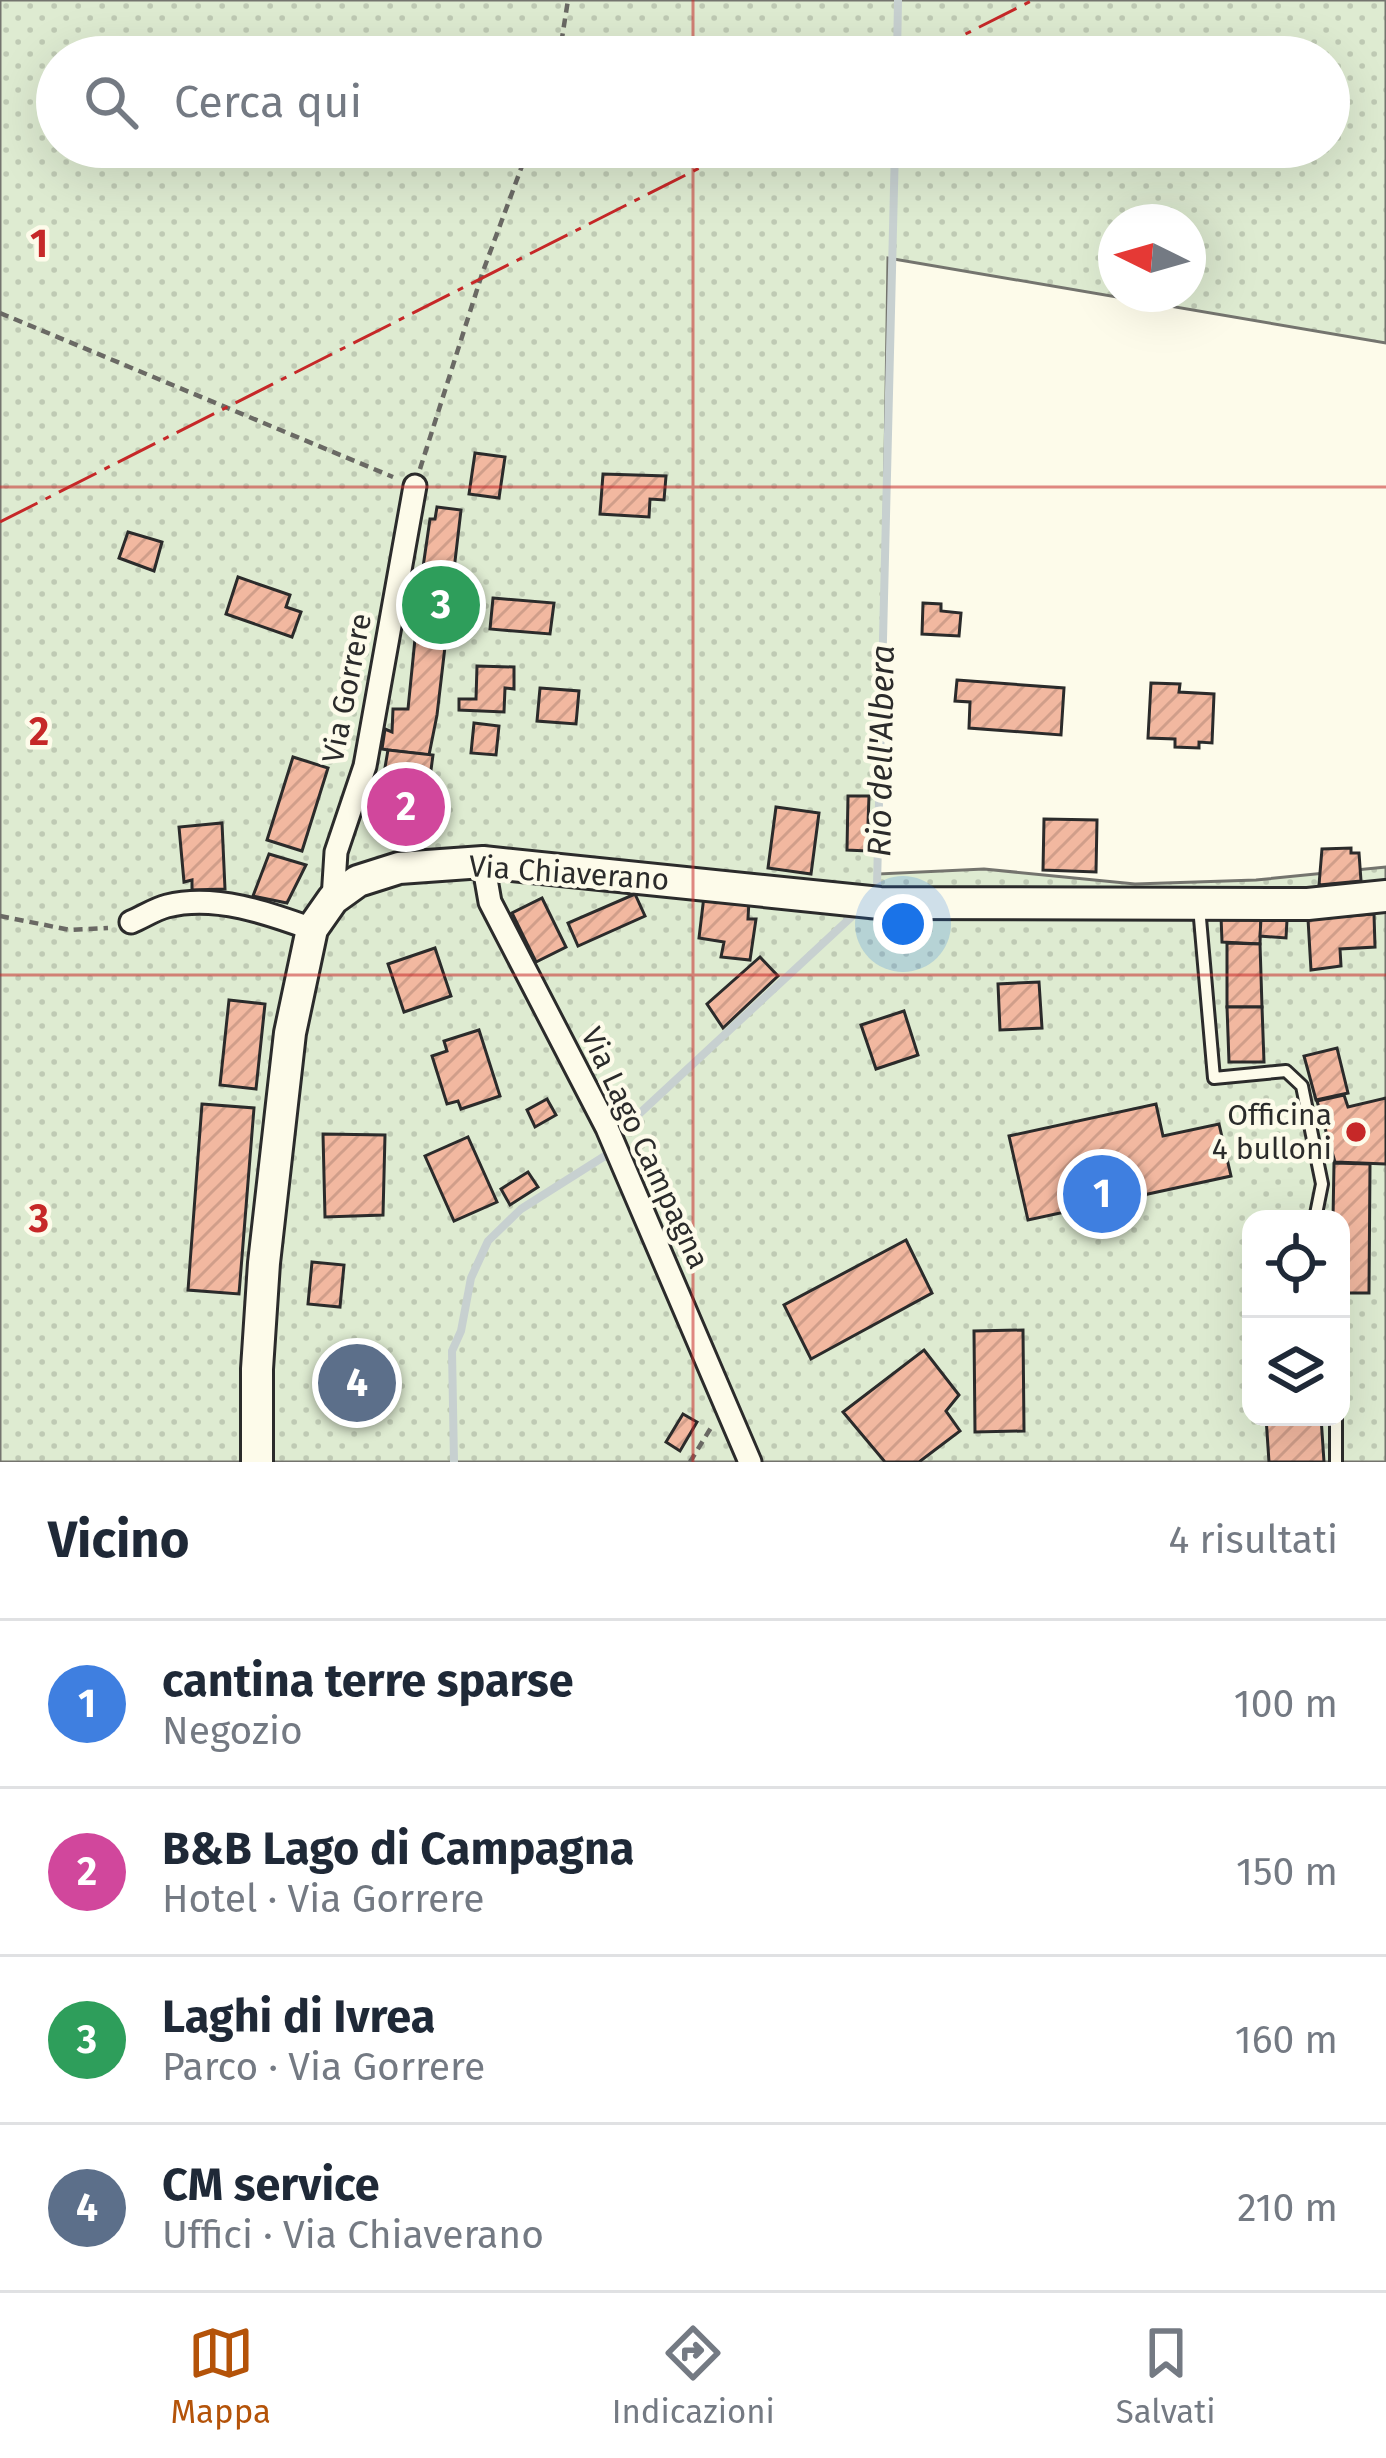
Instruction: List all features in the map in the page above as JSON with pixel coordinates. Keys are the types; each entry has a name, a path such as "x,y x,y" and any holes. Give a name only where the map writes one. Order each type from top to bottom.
{"street":[{"name":"Via Gorrere","path":"332,899 335,852 365,766 415,486"},
{"name":"Via Chiaverano","path":"257,1462 264,1263 290,1033 312,929 332,899 358,881 399,868 483,862 867,901 1308,904 1386,896"},
{"name":"Via Lago Campagna","path":"483,862 490,902 607,1128 750,1462"},
{"path":"131,922 167,906 202,903 266,912 312,929"}],"lane":[{"path":"1198,904 1214,1078 1286,1071 1302,1086 1322,1184 1318,1210"},
{"path":"1336,1426 1336,1462"}],"path":[{"path":"562,36 568,0"},
{"path":"0,313 415,486 482,274 521,168"},
{"path":"0,916 70,930 131,922"},
{"path":"690,1462 712,1425 734,1418"}],"green space":[{"path":"0,0 1386,0 1386,343 1204,312 1206,204 1098,204 1098,294 888,258 879,874 984,869 1135,884 1256,880 1386,867 1386,1462 0,1462"}],"building":[{"path":"475,453 505,457 499,498 469,494"},
{"path":"603,474 666,476 664,500 650,499 649,517 600,514"},
{"path":"437,507 461,510 429,755 382,749 385,729 392,732 393,709 408,709 417,619 406,618 406,598 414,601 416,580 421,581 430,519 435,519"},
{"path":"128,532 162,542 154,571 119,558"},
{"path":"238,577 290,595 286,607 301,612 292,637 226,614"},
{"path":"493,598 554,603 550,634 490,629"},
{"path":"923,603 941,604 941,611 961,613 959,636 922,634"},
{"path":"477,666 514,667 514,689 505,688 504,712 459,710 459,699 476,699"},
{"path":"957,680 1064,688 1061,735 969,728 970,702 955,701"},
{"path":"1151,683 1180,684 1179,692 1214,694 1212,743 1175,747 1175,739 1148,738"},
{"path":"540,688 579,691 576,724 537,721"},
{"path":"474,723 499,726 496,755 471,753"},
{"path":"388,750 433,755 428,792 435,794 431,839 376,820"},
{"path":"293,757 328,768 302,851 267,840"},
{"path":"848,796 869,796 867,851 847,850"},
{"path":"776,807 819,813 811,874 768,868"},
{"path":"1044,819 1097,820 1096,872 1043,870"},
{"path":"222,823 225,889 192,890 192,880 184,882 179,827"},
{"path":"1351,848 1351,853 1359,853 1361,881 1319,885 1322,849"},
{"path":"269,854 306,865 287,903 253,896"},
{"path":"635,894 645,916 578,946 568,923"},
{"path":"704,896 749,900 748,919 756,919 750,960 721,957 724,942 699,938"},
{"path":"542,898 566,947 536,962 512,913"},
{"path":"1374,914 1375,947 1340,949 1341,966 1311,970 1308,919"},
{"path":"1221,916 1261,917 1260,944 1222,942"},
{"path":"1261,919 1287,920 1286,938 1260,936"},
{"path":"1227,943 1260,944 1262,1007 1227,1007"},
{"path":"435,948 451,996 404,1012 388,964"},
{"path":"760,957 778,976 723,1028 707,1004"},
{"path":"1039,982 1042,1028 1000,1030 998,984"},
{"path":"229,1000 265,1004 256,1089 220,1085"},
{"path":"1227,1007 1262,1007 1264,1062 1229,1062"},
{"path":"904,1011 918,1055 876,1069 861,1025"},
{"path":"479,1030 500,1096 461,1109 458,1101 447,1104 432,1056 447,1051 444,1041"},
{"path":"1337,1048 1348,1093 1316,1100 1304,1056"},
{"name":"Officina 4 bulloni","path":"1344,1095 1348,1107 1386,1098 1386,1164 1335,1162 1317,1101"},
{"path":"547,1099 556,1115 535,1127 527,1110"},
{"path":"202,1104 254,1108 239,1294 188,1290"},
{"path":"1156,1104 1163,1136 1219,1124 1231,1176 1028,1220 1009,1136"},
{"path":"323,1134 385,1135 383,1215 325,1217"},
{"path":"468,1137 497,1202 454,1221 425,1156"},
{"path":"1334,1163 1370,1164 1369,1293 1350,1293 1350,1210 1333,1210"},
{"path":"528,1172 538,1187 510,1205 501,1189"},
{"path":"906,1240 932,1293 811,1359 784,1305"},
{"path":"312,1262 344,1265 340,1307 308,1304"},
{"path":"1023,1330 1024,1431 975,1432 974,1331"},
{"path":"924,1350 959,1395 946,1411 960,1431 919,1462 885,1462 843,1412"},
{"path":"683,1414 697,1422 680,1451 666,1442"},
{"path":"1267,1426 1322,1426 1324,1462 1269,1462"}],"waterway":[{"name":"Rio dell'Albera","path":"897,36 898,0"},
{"name":"Rio dell'Albera","path":"869,896 877,885 894,168"},
{"name":"Rio dell'Albera","path":"454,1462 452,1351 461,1331 471,1278 488,1241 521,1209 608,1154 625,1127 861,908"}],"power":[{"path":"962,36 1033,0"},
{"path":"0,522 700,168"}],"place":[{"name":"Laghi di Ivrea","path":"441,605"},
{"name":"B&B Lago di Campagna","path":"406,807"},
{"name":"Officina 4 bulloni","path":"1356,1132"},
{"name":"cantina terre sparse","path":"1102,1194"},
{"name":"CM service","path":"357,1383"}]}
